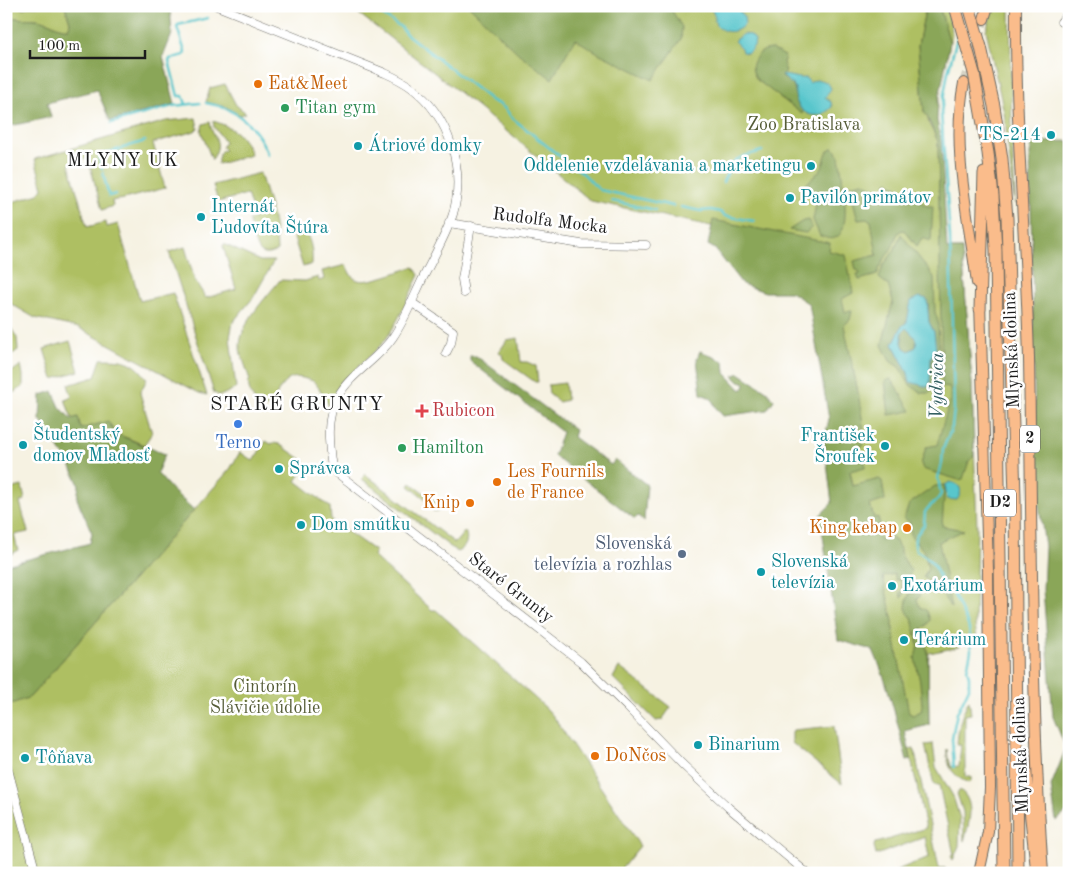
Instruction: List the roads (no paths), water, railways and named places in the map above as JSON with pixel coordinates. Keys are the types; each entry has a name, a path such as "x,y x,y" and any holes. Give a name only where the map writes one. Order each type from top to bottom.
{"highway":[{"name":"D2","path":"955,6 974,73 985,134 993,196 996,250 1004,873"},
{"name":"D2","path":"969,6 981,47 994,106 1002,158 1007,218 1013,395 1018,873"},
{"path":"980,309 985,134"},
{"path":"1017,684 1037,873"}],"main road":[{"path":"984,19 988,6"},
{"name":"Mlynská dolina","path":"1016,6 1017,107 1029,357 1033,658 1043,873"},
{"name":"Mlynská dolina","path":"964,83 960,114 963,175 980,309 988,570 990,788 988,832 979,873"}],"street":[{"name":"Staré Grunty","path":"217,6 398,79 417,92 427,103 440,121 454,152 457,196 449,224 400,325 388,344 348,383 337,398 330,417 329,429 332,469 581,662 722,802 807,873"},
{"path":"1061,22 1066,16 1069,16"},
{"name":"Rudolfa Mocka","path":"449,224 581,244 646,245"},
{"path":"464,293 462,279 471,226"},
{"path":"411,302 453,331 451,343 446,353"},
{"path":"6,762 36,873"}],"water":[{"path":"710,6 736,7 744,17 745,24 738,30 722,30 715,24 715,17"},
{"path":"744,34 751,35 755,40 754,46 748,53 742,52 741,48 734,41"},
{"path":"781,75 806,78 810,83 819,80 828,83 831,89 825,98 831,102 832,107 825,113 818,115 806,113 797,102 795,87"},
{"path":"920,297 927,299 929,322 934,332 936,349 931,357 930,383 928,387 910,382 908,373 893,344 902,326 907,322 911,301","holes":["906,328 916,341 916,347 909,351 904,348 902,343 902,332"]},
{"path":"950,482 960,488 957,500 947,499 945,485"}],"waterway":[{"path":"369,6 402,28 405,33 492,101 503,107 511,117 580,171 600,190 673,206"},
{"path":"186,104 183,96 178,96 169,61 184,55 185,52 177,27 178,25 208,18"},
{"name":"Vydrica","path":"954,767 952,739 954,727 957,713 969,688 967,670 971,651 970,634 968,625 953,593 940,579 934,565 916,550 915,542 916,536 924,525 925,512 941,494 938,478 943,449 952,427 954,409 950,237 941,112 948,72 958,34"},
{"path":"111,123 173,106 200,103"},
{"path":"206,103 227,109 244,120 258,135 268,155"},
{"path":"102,169 99,158 101,155 145,141"},
{"path":"723,182 733,162 746,155 762,151"},
{"path":"103,173 109,196 116,194"},
{"path":"612,201 655,210"},
{"path":"681,207 701,211 711,210 720,212 725,216 754,221"}],"tunnel":[{"path":"964,83 984,19"}],"place":[{"name":"Eat&Meet","path":"258,84"},
{"name":"Titan gym","path":"285,108"},
{"name":"TS-214","path":"1051,135"},
{"name":"Átriové domky","path":"358,146"},
{"name":"Oddelenie vzdelávania a marketingu","path":"811,166"},
{"name":"Pavilón primátov","path":"790,198"},
{"name":"Internát Ľudovíta Štúra","path":"201,217"},
{"name":"Rubicon","path":"422,411"},
{"name":"Terno","path":"238,424"},
{"name":"Študentský domov Mladosť","path":"23,445"},
{"name":"František Šroufek","path":"885,446"},
{"name":"Hamilton","path":"402,448"},
{"name":"Správca","path":"279,469"},
{"name":"Les Fournils de France","path":"497,482"},
{"name":"Knip","path":"470,503"},
{"name":"Dom smútku","path":"301,525"},
{"name":"King kebap","path":"907,528"},
{"name":"Slovenská televízia a rozhlas","path":"682,554"},
{"name":"Slovenská televízia","path":"761,572"},
{"name":"Exotárium","path":"892,586"},
{"name":"Terárium","path":"904,640"},
{"name":"Binarium","path":"698,745"},
{"name":"DoNčos","path":"595,756"},
{"name":"Tôňava","path":"25,758"}],"district":[{"name":"MLYNY UK","path":"123,161"},
{"name":"STARÉ GRUNTY","path":"297,405"}],"park label":[{"name":"Zoo Bratislava","path":"804,125"},
{"name":"Cintorín Slávičie údolie","path":"265,698"}]}
